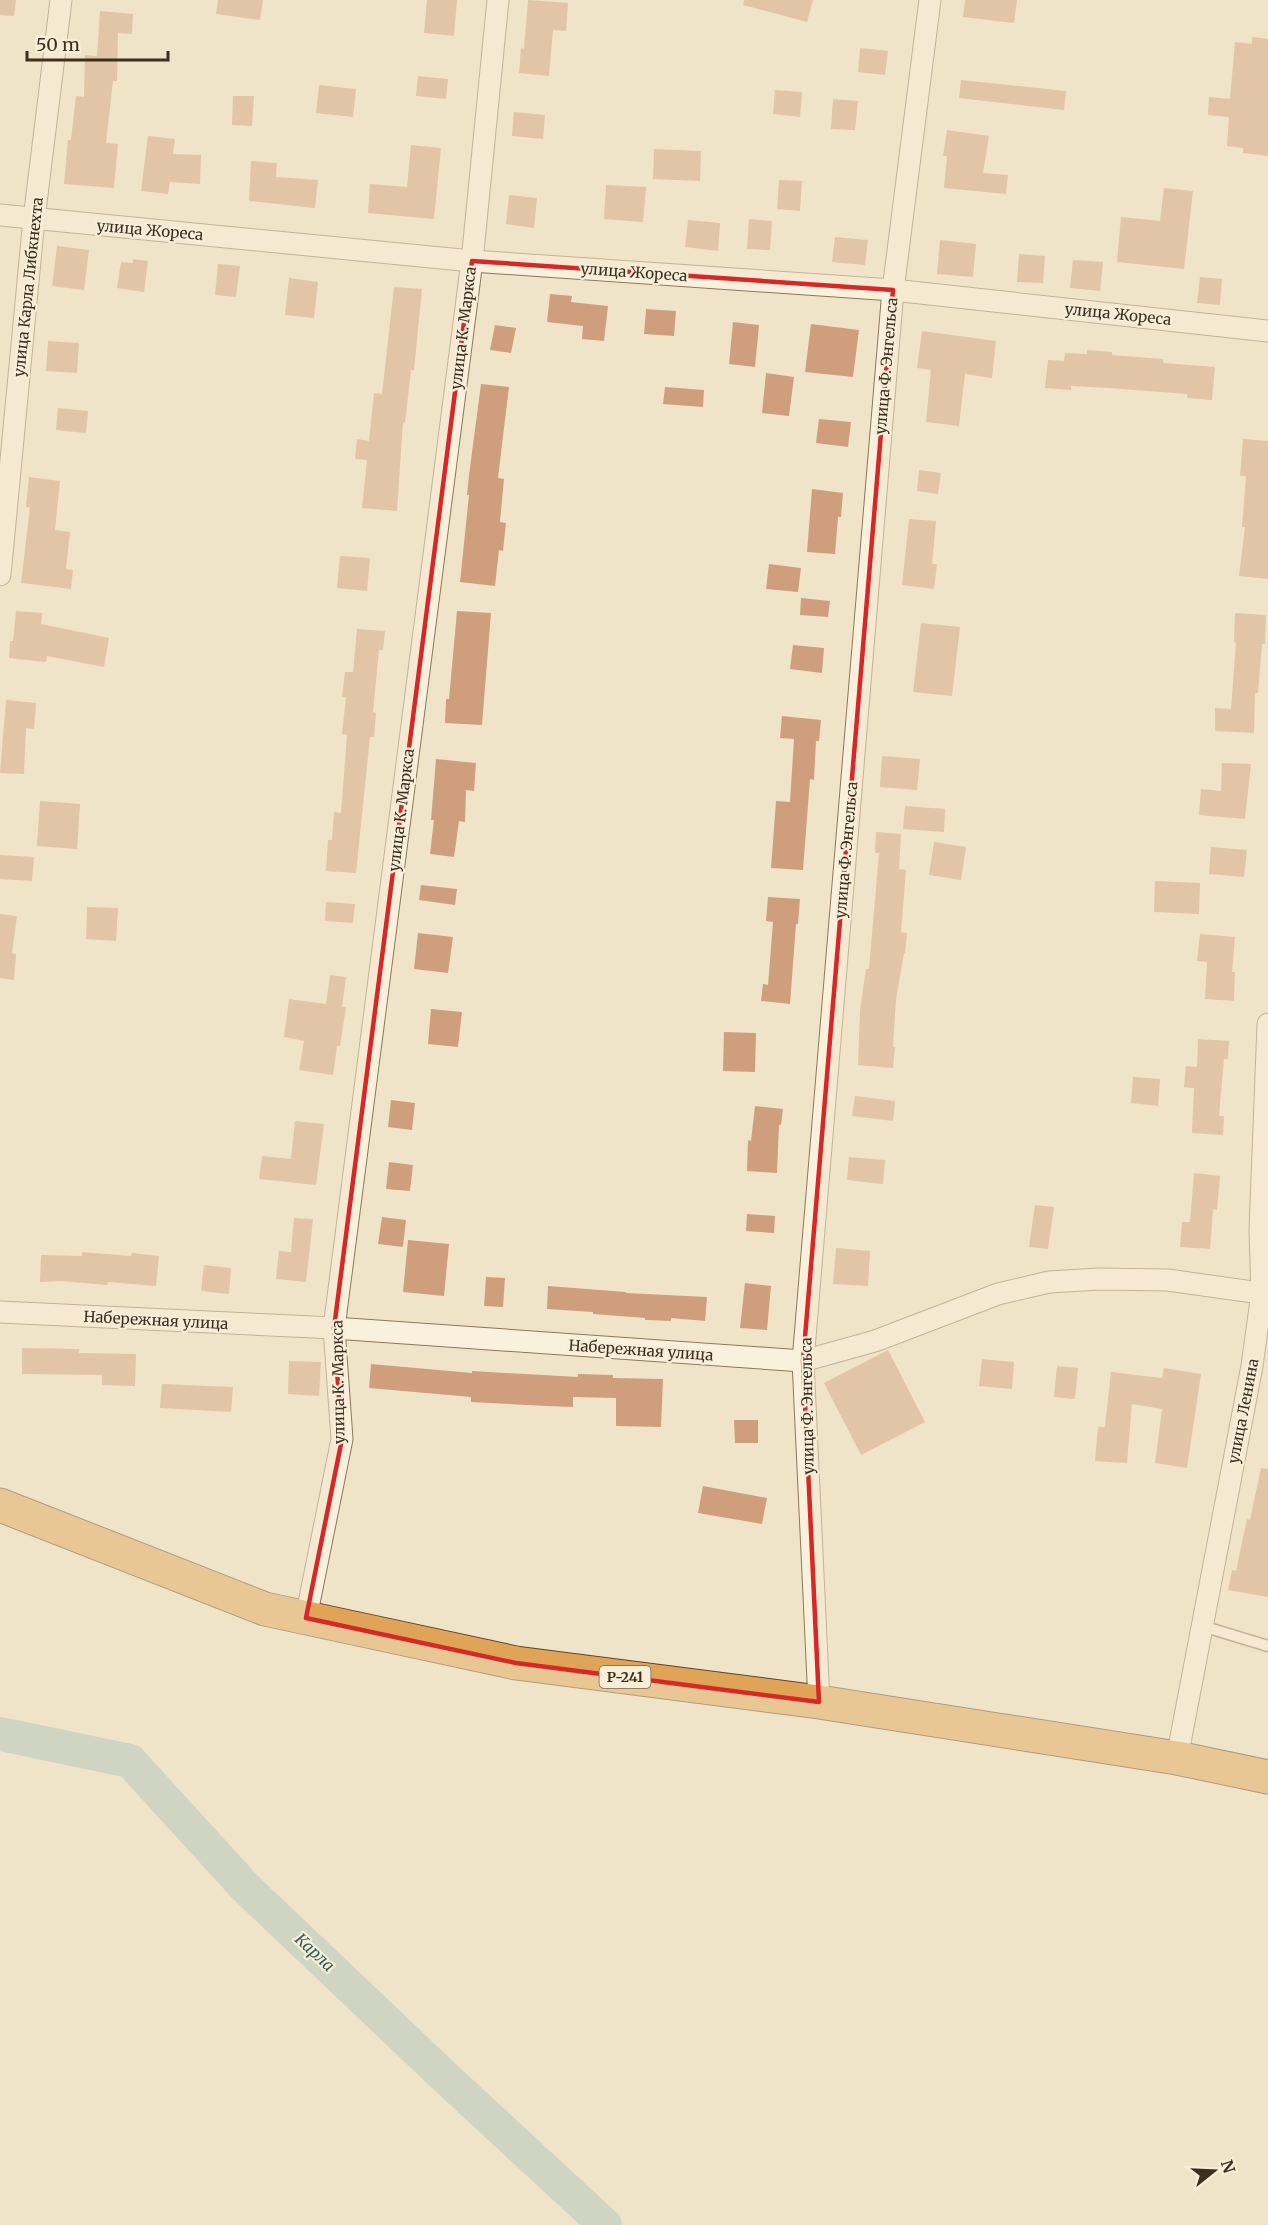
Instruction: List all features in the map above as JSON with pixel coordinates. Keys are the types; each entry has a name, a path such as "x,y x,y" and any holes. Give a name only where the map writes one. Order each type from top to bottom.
{"highway":[{"name":"Р-241","path":"0,1505 265,1609 306,1618 516,1663 819,1702 1177,1758 1268,1777"}],"street":[{"name":"улица Карла Либкнехта","path":"0,575 34,219 61,0"},
{"name":"улица К. Маркса","path":"306,1618 342,1439 334,1328 472,261 498,0"},
{"name":"улица Ф. Энгельса","path":"819,1702 803,1361 893,290 930,0"},
{"name":"улица Жореса","path":"0,215 472,261 893,290 1268,331"},
{"name":"улица Ленина","path":"1177,1758 1265,1294 1260,1230 1268,1024"},
{"name":"Набережная улица","path":"0,1312 334,1328 803,1361 875,1341 998,1294 1049,1282 1099,1279 1168,1280 1265,1294"}],"lane":[{"path":"1202,1626 1268,1646"}],"highlighted area":[{"path":"472,261 893,290 803,1361 819,1702 516,1663 306,1618 342,1439 334,1328"}],"building":[{"path":"0,0 16,0 14,16 0,15"},
{"path":"218,0 263,0 260,20 216,14"},
{"path":"427,0 457,0 454,36 424,33"},
{"path":"528,0 568,3 566,31 553,30 549,76 519,73 521,48 524,49"},
{"path":"744,0 813,0 807,22 743,5"},
{"path":"965,0 1017,0 1014,23 963,17"},
{"path":"100,11 133,14 132,34 118,33 117,81 113,81 106,143 118,144 114,188 64,184 68,140 71,140 76,96 84,97 85,55 97,56"},
{"path":"1252,37 1268,39 1268,156 1243,153 1243,148 1227,146 1229,117 1208,115 1209,97 1230,99 1235,42 1252,44"},
{"path":"860,48 888,51 885,75 858,72"},
{"path":"418,76 448,79 446,99 416,96"},
{"path":"961,80 1066,91 1064,110 959,98"},
{"path":"319,85 356,89 353,117 316,113"},
{"path":"775,90 802,92 800,117 773,114"},
{"path":"233,96 254,96 252,126 232,125"},
{"path":"833,99 858,101 855,130 831,129"},
{"path":"514,112 545,115 543,139 512,136"},
{"path":"947,130 989,136 983,173 1008,175 1006,194 944,188 947,156 943,156"},
{"path":"148,136 175,139 173,154 201,155 200,184 170,182 168,194 141,191"},
{"path":"411,145 441,148 434,219 368,213 370,184 407,187"},
{"path":"654,149 701,151 700,181 653,179"},
{"path":"251,161 277,163 276,177 318,180 315,208 249,201"},
{"path":"779,180 802,181 800,211 777,209"},
{"path":"606,185 646,187 643,222 604,219"},
{"path":"1164,188 1193,191 1184,269 1117,262 1121,217 1160,221"},
{"path":"509,195 537,198 534,228 506,224"},
{"path":"749,219 772,221 770,250 747,249"},
{"path":"688,220 720,223 718,251 685,247"},
{"path":"835,237 868,240 865,265 832,262"},
{"path":"940,240 976,244 973,277 937,274"},
{"path":"57,246 89,250 84,290 52,286"},
{"path":"1019,254 1045,256 1043,283 1017,282"},
{"path":"133,259 148,261 144,292 117,288 121,262 133,263"},
{"path":"1073,260 1103,262 1100,291 1070,288"},
{"path":"218,264 240,266 236,297 215,295"},
{"path":"1200,277 1222,279 1220,305 1197,303"},
{"path":"289,278 318,282 314,318 285,315"},
{"path":"394,287 422,289 414,370 411,370 405,423 403,422 397,511 362,508 367,460 355,459 357,439 369,441 374,393 382,394"},
{"path":"550,294 572,296 571,302 608,306 604,341 582,339 583,326 547,322"},
{"path":"646,309 676,311 674,336 644,334"},
{"path":"733,322 759,325 755,367 729,364"},
{"path":"811,324 859,330 853,377 805,372"},
{"path":"495,325 516,328 511,353 490,350"},
{"path":"922,331 996,341 992,378 965,374 959,426 926,422 931,370 917,368"},
{"path":"48,341 79,343 77,373 46,371"},
{"path":"1087,350 1112,352 1112,355 1163,359 1163,363 1215,367 1212,400 1187,398 1187,394 1109,388 1071,386 1071,390 1045,388 1048,360 1064,361 1065,353 1087,354"},
{"path":"766,373 794,377 789,416 762,413"},
{"path":"481,384 509,387 498,478 504,479 500,522 506,523 503,551 499,550 495,586 460,582 469,475"},
{"path":"665,387 704,390 703,407 663,404"},
{"path":"58,408 88,411 86,433 56,430"},
{"path":"819,419 851,422 848,447 816,443"},
{"path":"1243,439 1268,441 1268,579 1239,576 1245,527 1242,527 1246,476 1240,476"},
{"path":"919,470 941,473 938,494 917,491"},
{"path":"29,477 60,481 55,530 70,532 66,569 73,570 71,589 21,583 30,507 26,507"},
{"path":"812,489 843,493 841,517 838,517 835,554 807,552"},
{"path":"909,519 936,521 932,564 937,564 934,589 902,585"},
{"path":"340,556 370,558 367,591 337,588"},
{"path":"769,564 801,568 798,592 766,589"},
{"path":"801,598 830,601 828,617 800,615"},
{"path":"16,611 42,613 41,624 109,638 104,667 47,656 46,662 9,658"},
{"path":"457,611 491,613 482,725 445,723"},
{"path":"1235,613 1266,615 1265,644 1262,644 1258,693 1255,693 1254,733 1215,731 1215,708 1231,709 1236,643 1234,642"},
{"path":"921,623 960,627 952,696 913,692"},
{"path":"357,629 385,631 383,650 379,650 373,712 376,713 374,737 370,737 356,873 326,871 328,840 332,840 334,812 341,813 347,735 342,734 346,697 342,697 345,672 353,672"},
{"path":"793,645 824,648 822,673 790,669"},
{"path":"6,700 36,703 34,729 26,728 24,774 0,773"},
{"path":"782,716 821,720 819,741 816,741 814,780 810,779 803,870 771,868 776,801 790,802 794,739 780,738"},
{"path":"882,756 920,759 917,790 880,787"},
{"path":"436,759 476,763 474,791 466,790 465,822 459,821 454,857 430,854 434,820 431,820"},
{"path":"1222,763 1251,764 1245,819 1199,815 1201,789 1221,791"},
{"path":"40,801 80,804 77,849 37,846"},
{"path":"905,806 945,809 944,832 903,829"},
{"path":"876,832 901,834 899,869 906,870 901,932 907,933 896,999 893,1068 858,1065 860,1010 866,969 869,969 879,853 875,853"},
{"path":"934,842 966,847 961,880 929,875"},
{"path":"1211,847 1247,850 1244,877 1209,874"},
{"path":"0,855 34,857 32,881 0,879"},
{"path":"1155,881 1200,883 1199,914 1154,912"},
{"path":"421,885 457,889 455,905 419,900"},
{"path":"768,897 800,899 790,1004 761,1001 763,984 768,985 773,922 766,921"},
{"path":"326,902 355,904 353,923 325,921"},
{"path":"87,907 118,908 116,941 86,939"},
{"path":"0,914 17,916 12,953 16,954 14,980 0,978"},
{"path":"418,933 453,937 448,973 414,969"},
{"path":"1200,934 1235,937 1232,972 1235,972 1234,1001 1205,999 1207,962 1197,961"},
{"path":"330,975 346,977 342,1007 346,1007 333,1075 299,1070 304,1041 284,1037 289,999 326,1004"},
{"path":"431,1009 462,1012 458,1047 428,1044"},
{"path":"724,1032 756,1033 755,1072 723,1071"},
{"path":"1198,1039 1229,1041 1228,1059 1224,1059 1219,1116 1224,1116 1223,1135 1192,1133 1194,1088 1184,1087 1186,1066 1197,1067"},
{"path":"1133,1077 1160,1079 1158,1106 1131,1103"},
{"path":"855,1096 895,1101 893,1121 852,1116"},
{"path":"391,1100 415,1103 412,1130 388,1127"},
{"path":"755,1106 783,1109 781,1125 779,1125 777,1173 747,1171 748,1140 751,1141"},
{"path":"295,1121 324,1124 316,1185 259,1179 262,1156 291,1159"},
{"path":"849,1157 885,1160 883,1184 847,1180"},
{"path":"389,1162 413,1165 410,1191 386,1189"},
{"path":"1194,1173 1220,1176 1217,1210 1213,1209 1210,1249 1180,1247 1182,1222 1190,1222"},
{"path":"1035,1205 1054,1207 1048,1249 1029,1247"},
{"path":"747,1214 775,1216 774,1233 746,1231"},
{"path":"382,1217 406,1220 403,1247 378,1244"},
{"path":"294,1218 313,1219 306,1282 276,1279 279,1251 291,1252"},
{"path":"408,1240 449,1244 444,1296 403,1292"},
{"path":"836,1248 870,1251 868,1286 833,1284"},
{"path":"82,1252 159,1256 156,1286 108,1282 107,1285 61,1281 40,1282 41,1255 82,1256"},
{"path":"204,1265 231,1268 229,1294 201,1291"},
{"path":"486,1277 505,1278 503,1307 484,1306"},
{"path":"745,1283 771,1286 767,1330 740,1328"},
{"path":"548,1286 707,1297 705,1321 671,1318 671,1321 645,1320 645,1318 593,1314 593,1312 547,1309"},
{"path":"22,1348 79,1349 79,1353 136,1354 135,1386 102,1385 102,1375 22,1374"},
{"path":"888,1350 925,1422 861,1455 824,1383"},
{"path":"982,1359 1014,1362 1012,1389 979,1386"},
{"path":"289,1361 321,1362 319,1396 288,1394"},
{"path":"371,1364 472,1373 472,1371 578,1377 578,1374 613,1375 613,1378 663,1379 661,1427 616,1426 616,1398 573,1397 573,1407 546,1406 471,1402 471,1397 369,1388"},
{"path":"1057,1366 1078,1368 1075,1399 1054,1397"},
{"path":"1164,1368 1201,1374 1187,1468 1155,1463 1162,1409 1132,1404 1127,1463 1095,1461 1098,1427 1105,1427 1111,1372 1162,1378"},
{"path":"162,1384 233,1387 231,1412 160,1408"},
{"path":"734,1420 758,1420 758,1443 735,1443"},
{"path":"1261,1468 1268,1469 1268,1597 1228,1590 1232,1570 1236,1571 1247,1519 1250,1520"},
{"path":"703,1486 767,1498 762,1524 698,1513"}],"waterway":[{"name":"Карла","path":"0,1734 130,1761 246,1888 605,2225"}]}
